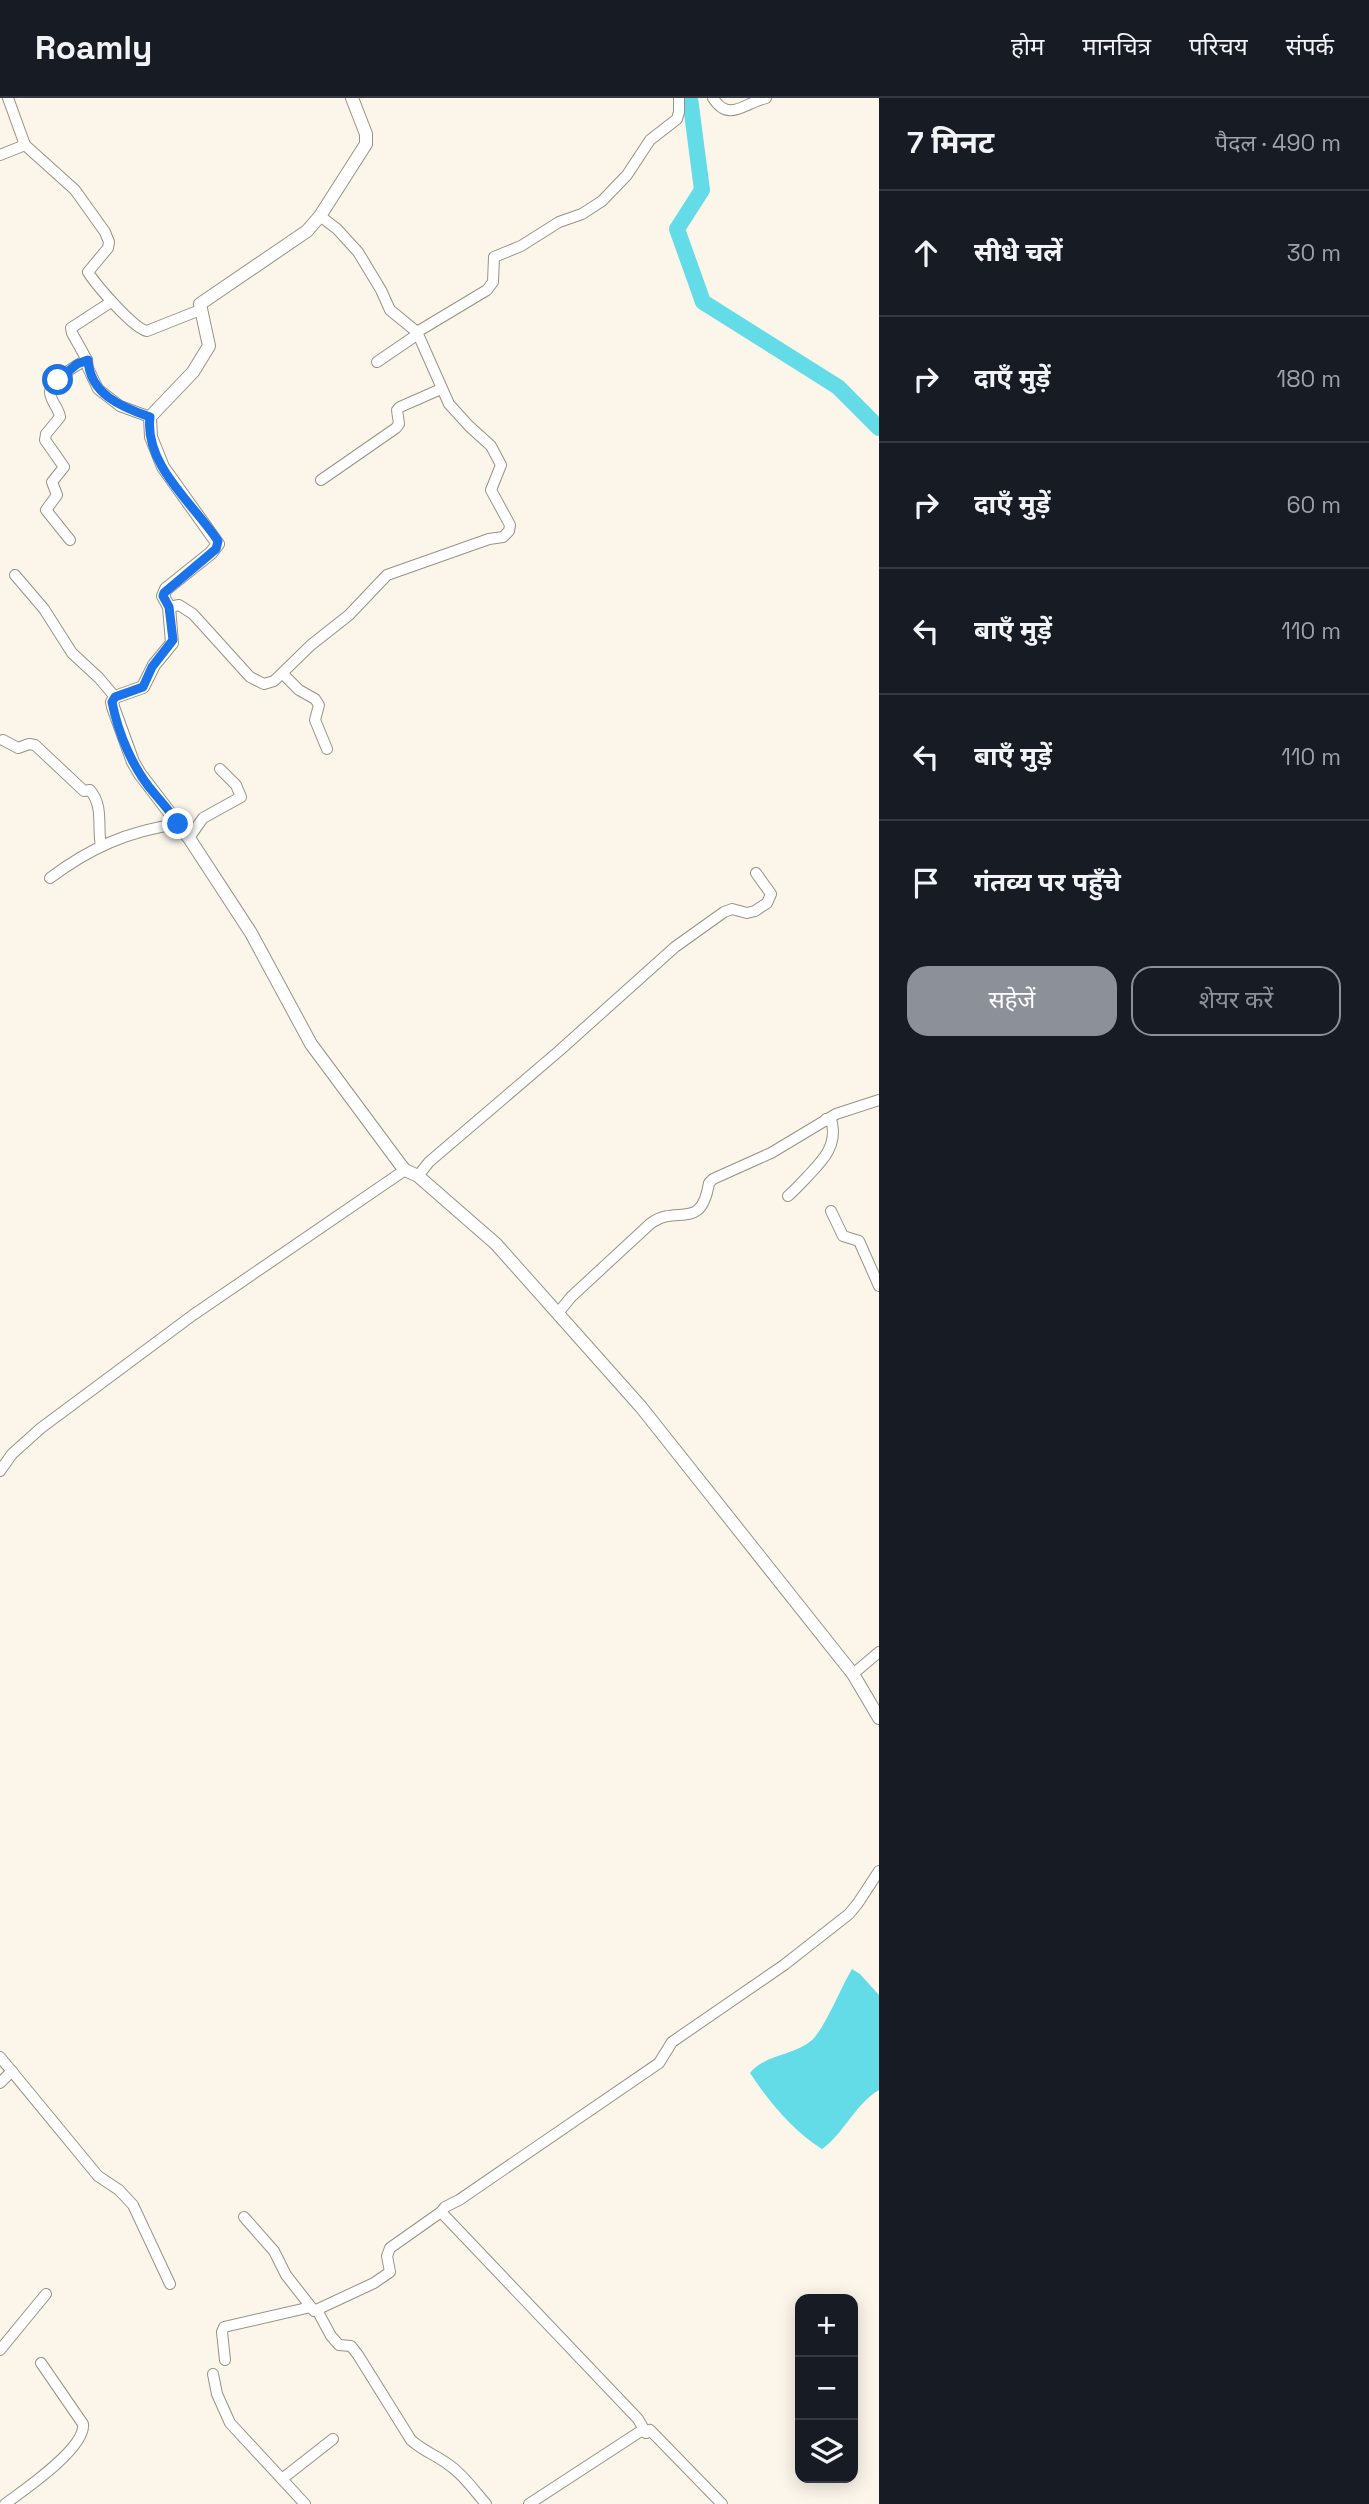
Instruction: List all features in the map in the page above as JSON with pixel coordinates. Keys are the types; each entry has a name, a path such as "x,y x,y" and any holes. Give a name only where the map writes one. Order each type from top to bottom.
{"street":[{"path":"8,98 25,145 75,190 105,232 108,248 88,272 111,302 122,310 133,325 147,331 200,310"},
{"path":"352,98 366,134 366,144 307,231 199,306 209,346 193,372 150,417 151,437 163,467 218,544 216,549 166,589 163,596 169,607 172,643 152,667 143,687 115,697 113,707 133,762 152,792 167,807 189,838 251,933 311,1044 405,1170 418,1176 496,1244 641,1407 853,1674 879,1718"},
{"path":"377,362 417,333 487,290 492,282 492,263 496,256 521,246 559,222 582,214 602,201 627,175 650,140 677,119 678,98"},
{"path":"713,98 720,108 731,111 766,98"},
{"path":"0,155 25,145"},
{"path":"169,607 179,606 193,614 254,680 268,684 283,674 311,645 364,601 384,576 508,533 510,525 491,490 501,465 500,460 491,446 457,413 441,389 417,333 390,310 358,252 320,215"},
{"path":"111,302 71,328 88,360 88,368 98,389 120,406 150,417"},
{"path":"70,540 46,510 57,495 52,482 64,467 45,440 46,434 60,417 50,393 51,387 77,364 88,360"},
{"path":"321,480 396,428 400,421 397,410 400,407 441,389"},
{"path":"15,575 44,609 72,653 115,697"},
{"path":"283,674 319,705 315,720 327,749"},
{"path":"3,740 18,748 35,745 84,791 90,790 99,804 98,830 101,846"},
{"path":"189,838 204,818 241,797 236,785 220,768"},
{"path":"50,878 76,859 101,846 148,828 178,824"},
{"path":"418,1176 429,1162 675,947 724,912 735,909 747,913 763,906 771,894 756,873"},
{"path":"558,1313 571,1297 652,1223 661,1217 682,1216 694,1212 709,1196 709,1183 713,1179 771,1153 826,1119 879,1100"},
{"path":"788,1196 817,1168 831,1146 834,1132 832,1123 826,1119"},
{"path":"0,1471 12,1454 41,1428 192,1315 405,1170"},
{"path":"831,1211 844,1237 859,1241 879,1286"},
{"path":"853,1674 879,1652"},
{"path":"225,2360 222,2332 225,2326 314,2308 387,2275 390,2268 387,2254 390,2248 445,2207 659,2063 672,2042 793,1959 849,1914 879,1871"},
{"path":"0,2057 98,2176 119,2190 133,2205 170,2284"},
{"path":"0,2083 12,2071"},
{"path":"441,2212 638,2419 646,2433"},
{"path":"244,2217 274,2251 286,2275 314,2308 331,2336 339,2345 351,2346 358,2355 411,2440 423,2451 443,2460 456,2470 486,2504"},
{"path":"0,2350 46,2294"},
{"path":"5,2504 55,2465 83,2430 83,2424 41,2363"},
{"path":"213,2374 225,2415 305,2504"},
{"path":"529,2504 632,2435 644,2429 646,2433"},
{"path":"646,2433 650,2430 722,2504"},
{"path":"282,2479 333,2439"}],"water":[{"path":"852,1969 879,1995 879,2090 863,2103 822,2149 801,2134 782,2115 750,2073 763,2062 812,2040"}],"waterway":[{"path":"690,98 702,190 677,229 703,302 838,387 879,428"}],"route":[{"path":"58,380 77,364 88,360 88,368 98,389 120,406 150,417 151,437 163,467 218,541 216,549 166,589 163,596 169,607 173,640 152,667 147,682 138,690 115,697 112,702 133,762 152,792 167,807 178,824"}]}
